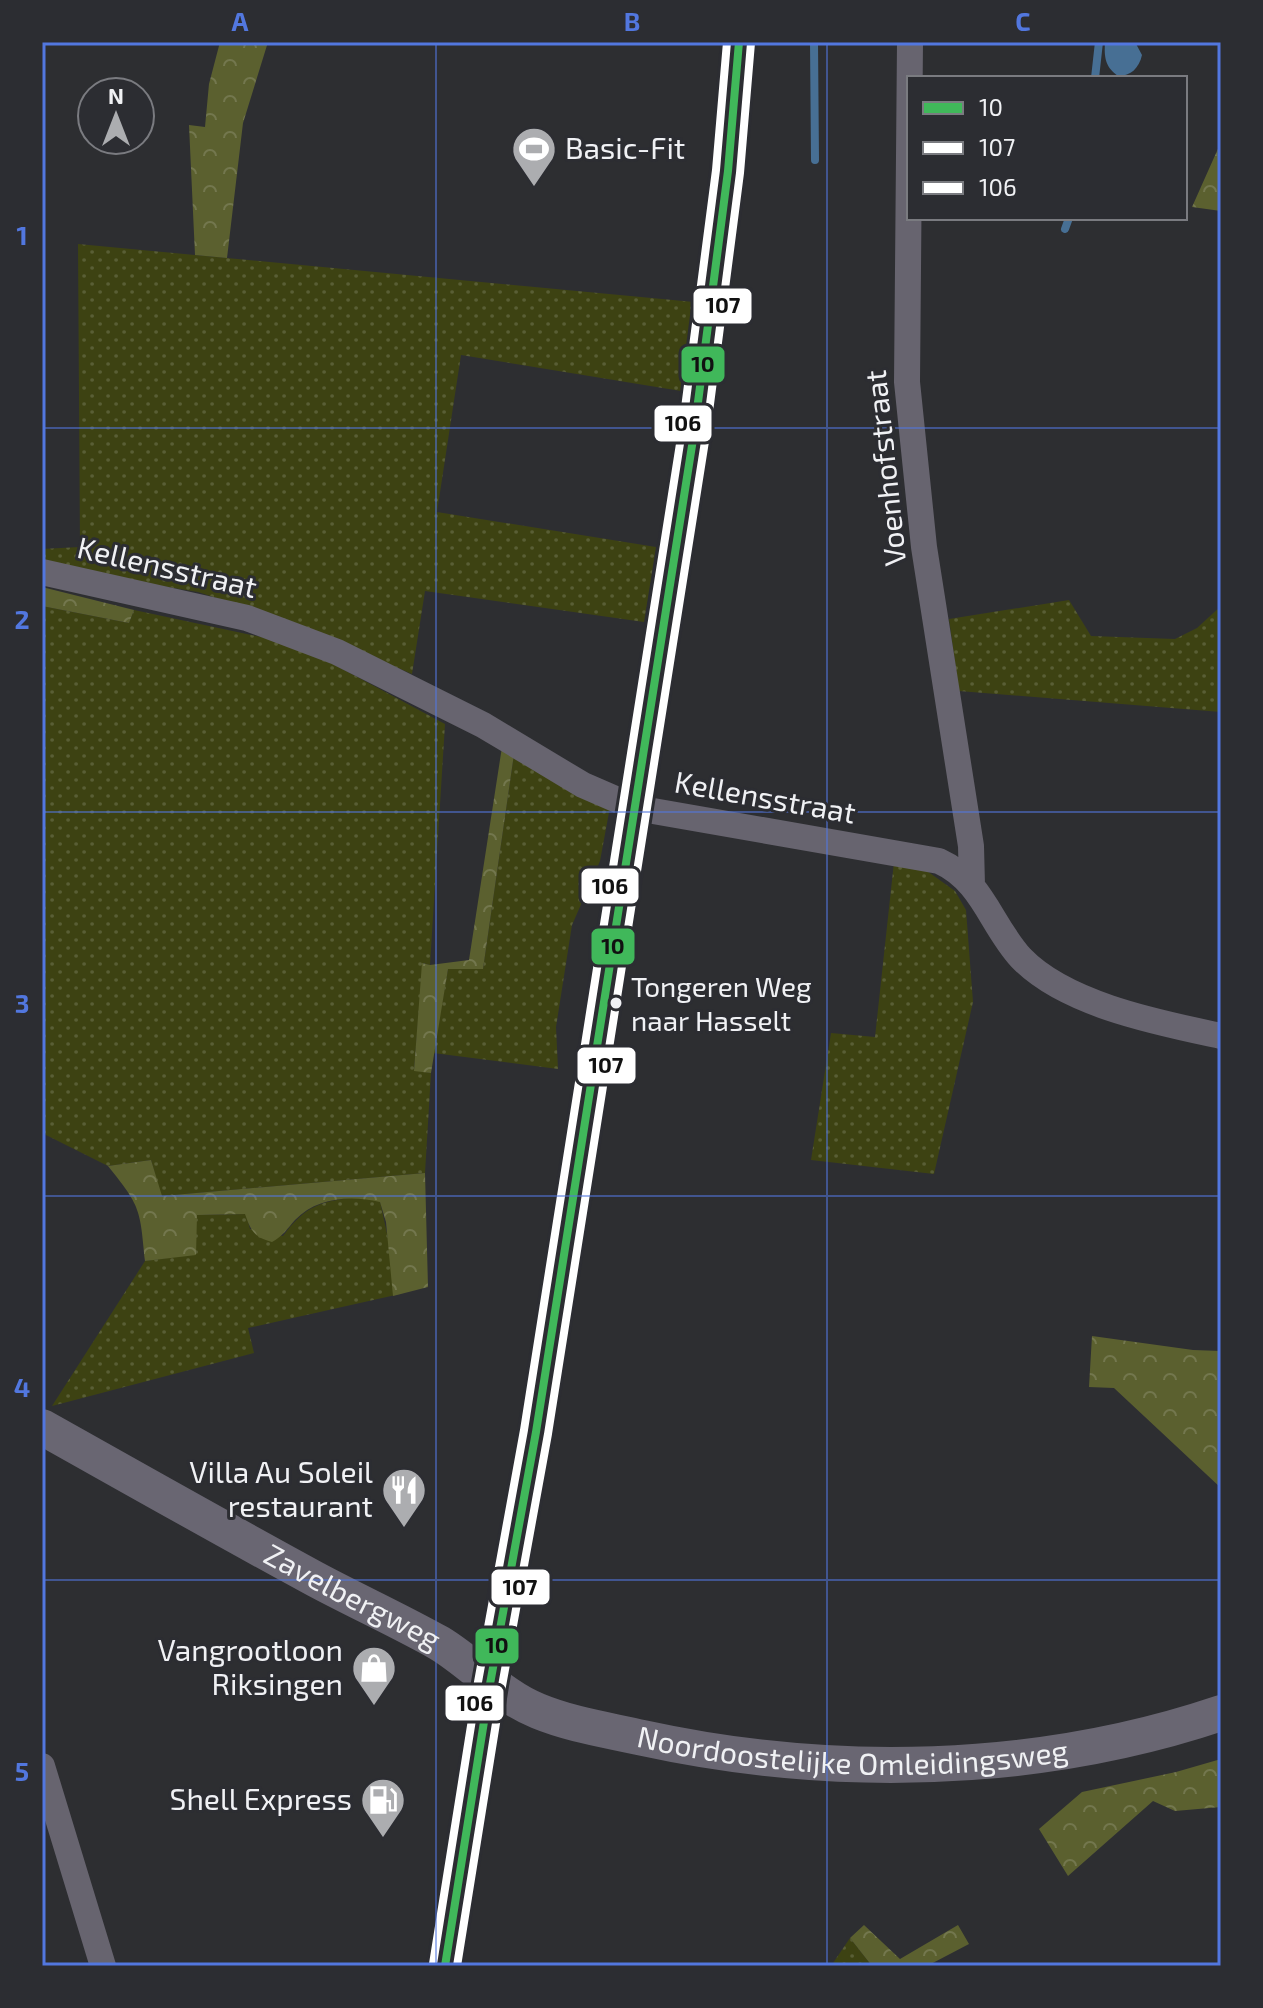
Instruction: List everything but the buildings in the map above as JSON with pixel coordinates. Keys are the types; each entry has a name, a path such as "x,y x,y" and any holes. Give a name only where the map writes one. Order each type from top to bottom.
{"main road":[{"path":"445,1966 490,1684 539,1416 636,808 700,389 728,171 739,42"},
{"name":"Zavelbergweg","path":"42,1427 317,1580 443,1646 490,1684"},
{"name":"Noordoostelijke Omleidingsweg","path":"490,1684 534,1710 561,1720 675,1745 773,1761 856,1764 985,1761 1095,1746 1184,1726 1221,1713"}],"street":[{"name":"Voenhofstraat","path":"910,42 910,76"},
{"name":"Voenhofstraat","path":"908,220 907,382 924,547 971,846 972,885"},
{"name":"Kellensstraat","path":"42,572 247,618 337,652 483,725 583,785 636,808 939,861 958,870 972,885 1022,959 1047,978 1071,992 1134,1017 1221,1036"},
{"path":"42,1766 103,1966"}],"green space":[{"path":"220,42 268,42 243,123 227,258 195,255 189,125 205,127 209,84"},
{"path":"1221,142 1221,211 1192,207"},
{"path":"78,244 694,302 681,391 461,355 437,512 656,547 644,622 425,591 412,674 288,621 198,592 42,566 42,549 80,547"},
{"path":"42,587 134,610 129,623 42,606"},
{"path":"1069,600 1091,636 1175,639 1197,628 1221,606 1221,712 959,691 949,619"},
{"path":"42,606 129,623 134,610 305,649 445,724 430,965 423,963 414,1070 431,1073 425,1173 161,1196 151,1160 108,1166 42,1133"},
{"path":"502,747 514,754 483,969 448,969 431,1073 414,1071 422,963 430,965 469,960"},
{"path":"514,754 610,807 600,861 572,925 556,1027 558,1069 433,1053 448,969 483,969"},
{"path":"894,862 927,871 955,891 966,910 973,1002 934,1174 811,1160 831,1033 875,1037"},
{"path":"151,1160 162,1196 425,1173 428,1287 393,1296 386,1222 380,1202 358,1199 335,1200 313,1206 272,1242 254,1232 245,1214 197,1215 196,1255 145,1261 137,1209 108,1166"},
{"path":"359,1197 380,1201 400,1294 248,1328 254,1353 52,1406 145,1261 195,1254 196,1215 246,1214 250,1229 283,1236 299,1217 315,1206"},
{"path":"1092,1336 1221,1351 1221,1488 1114,1388 1089,1387"},
{"path":"1221,1759 1221,1807 1175,1811 1153,1801 1068,1876 1039,1829 1082,1792"},
{"path":"864,1925 900,1959 958,1925 969,1944 927,1966 872,1966 850,1938"},
{"path":"850,1938 872,1966 831,1966"}],"water":[{"path":"1105,42 1135,42 1142,55 1137,67 1123,76 1114,73 1106,61"}],"waterway":[{"path":"814,42 815,160"},
{"path":"1095,76 1099,42"},
{"path":"1065,229 1068,220"}],"transit line":[{"name":"106","path":"433,1964 478,1682 524,1430 682,431 716,170 727,42"},
{"name":"10","path":"445,1966 490,1684 536,1432 694,433 728,171 739,42"},
{"name":"107","path":"457,1966 502,1686 548,1434 706,435 740,173 751,43"}],"place":[{"name":"Basic-Fit","path":"534,188"},
{"name":"Tongeren Weg naar Hasselt","path":"616,1003"},
{"name":"Villa Au Soleil restaurant","path":"404,1529"},
{"name":"Vangrootloon Riksingen","path":"374,1707"},
{"name":"Shell Express","path":"383,1839"}]}
